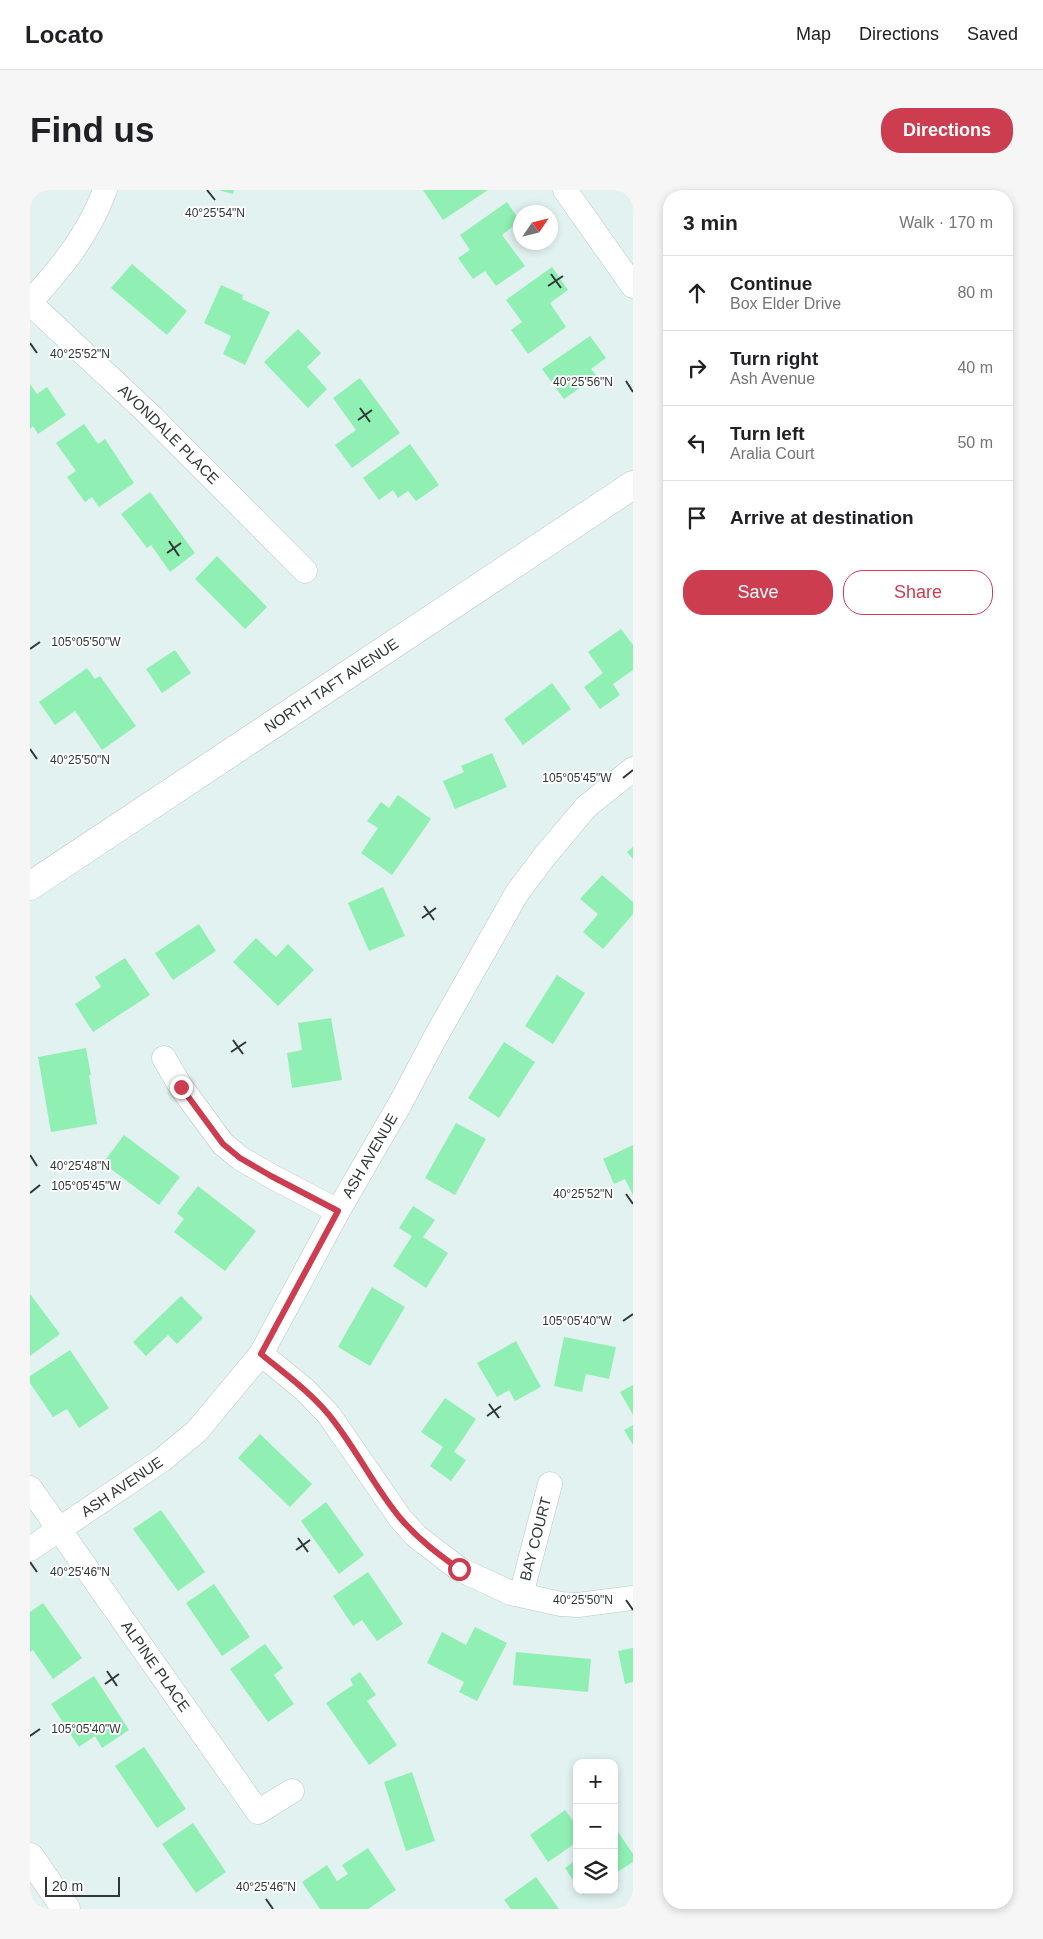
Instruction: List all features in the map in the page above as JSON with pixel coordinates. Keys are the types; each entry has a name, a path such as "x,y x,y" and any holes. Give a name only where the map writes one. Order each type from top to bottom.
{"main road":[{"name":"NORTH TAFT AVENUE","path":"30,886 633,485"},
{"path":"30,1857 66,1909"}],"street":[{"path":"30,302 63,265 85,233 105,190"},
{"path":"565,190 633,286"},
{"name":"AVONDALE PLACE","path":"30,302 152,417 305,570"},
{"name":"ASH AVENUE","path":"30,1549 162,1460 197,1431 261,1354 338,1211 517,893 586,807 633,769"},
{"path":"164,1058 181,1087 223,1144 240,1158 338,1211"},
{"path":"261,1354 304,1389 329,1416 400,1518 416,1536 459,1569 492,1585 521,1595 562,1604 578,1605 633,1598"},
{"name":"BAY COURT","path":"521,1595 550,1484"},
{"name":"ALPINE PLACE","path":"30,1488 258,1812 292,1791"}],"building":[{"path":"218,190 234,190 233,194"},
{"path":"423,190 488,190 443,220"},
{"path":"507,202 513,211 513,226 502,235 525,266 496,286 485,271 473,279 458,258 470,250 460,235"},
{"path":"132,264 187,311 167,335 111,288"},
{"path":"552,267 568,290 550,303 566,327 528,354 511,330 522,322 506,300"},
{"path":"221,285 243,295 242,299 270,312 245,365 223,354 231,336 204,323"},
{"path":"298,329 321,353 307,367 327,389 308,408 264,362"},
{"path":"590,336 606,358 591,369 597,376 564,399 542,369"},
{"path":"360,378 400,433 352,468 335,445 356,430 333,398"},
{"path":"30,384 37,394 47,387 66,415 38,434 33,426 30,429"},
{"path":"84,424 98,444 105,439 134,483 99,507 92,497 85,502 67,477 76,471 56,443"},
{"path":"410,444 439,485 416,501 408,491 398,498 393,490 379,500 363,478"},
{"path":"150,492 195,553 170,572 151,545 147,548 121,514"},
{"path":"217,556 267,607 245,629 195,579"},
{"path":"621,629 633,645 633,670 613,684 620,695 600,709 584,687 603,673 588,652"},
{"path":"175,650 191,673 162,693 146,669"},
{"path":"87,668 95,679 100,676 136,726 102,750 75,711 55,725 39,702"},
{"path":"552,683 571,709 523,745 504,719"},
{"path":"492,753 507,787 455,809 443,781 464,772 461,766"},
{"path":"398,795 431,819 392,875 361,853 378,828 367,821 381,802 389,808"},
{"path":"633,847 633,859 627,852"},
{"path":"602,875 633,902 633,914 603,949 583,932 598,914 580,899"},
{"path":"383,887 405,936 369,951 348,903"},
{"path":"199,924 216,951 173,980 155,953"},
{"path":"256,938 276,957 288,944 314,970 278,1006 233,962"},
{"path":"125,958 150,995 93,1032 75,1004 101,987 95,977"},
{"path":"557,975 585,993 553,1044 525,1026"},
{"path":"331,1018 342,1080 292,1088 287,1053 302,1050 298,1023"},
{"path":"504,1042 535,1062 499,1118 468,1098"},
{"path":"86,1048 97,1124 51,1132 38,1057"},
{"path":"456,1123 486,1139 455,1195 425,1178"},
{"path":"124,1135 180,1177 159,1205 103,1163"},
{"path":"633,1145 633,1195 625,1179 614,1184 603,1159"},
{"path":"198,1186 256,1231 225,1271 174,1232 184,1219 177,1213"},
{"path":"413,1206 435,1220 423,1237 448,1253 426,1288 393,1266 412,1236 399,1228"},
{"path":"372,1287 405,1307 370,1366 338,1347"},
{"path":"30,1294 60,1334 30,1356"},
{"path":"181,1296 203,1318 177,1344 168,1335 146,1356 133,1342"},
{"path":"564,1337 616,1347 609,1379 586,1374 582,1392 554,1386"},
{"path":"516,1341 541,1387 515,1401 509,1390 497,1397 477,1363"},
{"path":"70,1350 109,1408 79,1428 67,1409 53,1417 30,1383 30,1376"},
{"path":"633,1385 633,1415 620,1392"},
{"path":"445,1398 476,1419 454,1452 466,1460 451,1481 430,1466 443,1447 421,1432"},
{"path":"633,1425 633,1445 624,1430"},
{"path":"260,1434 312,1484 290,1507 238,1458"},
{"path":"326,1502 364,1555 339,1574 301,1521"},
{"path":"161,1510 205,1572 178,1591 133,1529"},
{"path":"368,1572 403,1624 377,1641 362,1620 353,1626 333,1596"},
{"path":"214,1584 250,1637 222,1656 186,1603"},
{"path":"43,1603 82,1658 53,1679 33,1650 30,1652 30,1612"},
{"path":"475,1627 507,1643 477,1701 459,1692 464,1682 427,1663 442,1632 466,1645"},
{"path":"265,1644 283,1668 274,1675 294,1704 268,1722 230,1669"},
{"path":"633,1648 633,1682 625,1684 618,1651"},
{"path":"516,1652 591,1659 588,1692 513,1685"},
{"path":"360,1672 376,1695 367,1701 397,1745 369,1765 326,1703 353,1685 350,1679"},
{"path":"94,1676 129,1730 102,1748 95,1736 79,1747 51,1704"},
{"path":"144,1747 186,1809 157,1828 115,1766"},
{"path":"412,1772 435,1841 406,1851 384,1782"},
{"path":"565,1810 573,1821 573,1845 548,1862 530,1835"},
{"path":"193,1823 226,1872 196,1893 162,1844"},
{"path":"618,1832 633,1854 633,1862 618,1871"},
{"path":"368,1848 396,1890 368,1909 320,1909 302,1882 327,1865 337,1881 348,1874 342,1865"},
{"path":"573,1862 573,1880 565,1868"},
{"path":"536,1877 559,1909 511,1909 504,1900"}],"route":[{"path":"181,1087 223,1144 240,1158 338,1211 261,1354 304,1389 329,1416 400,1518 416,1536 459,1569"}]}
